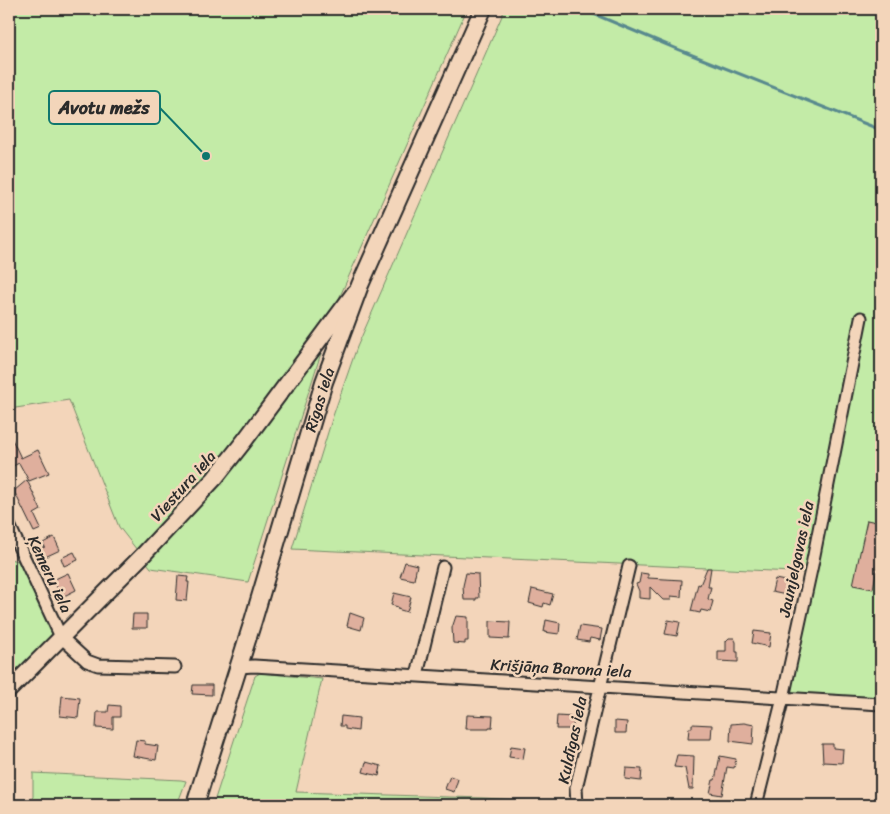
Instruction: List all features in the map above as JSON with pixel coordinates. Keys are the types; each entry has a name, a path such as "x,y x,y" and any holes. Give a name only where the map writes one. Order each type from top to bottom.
{"main road":[{"name":"Rīgas iela","path":"195,805 239,667 324,382 360,285 483,9"}],"street":[{"name":"Viestura iela","path":"9,690 142,556 215,478 360,285"},
{"name":"Jaunjelgavas iela","path":"756,805 783,698 812,565 860,318"},
{"name":"Ķemeru iela","path":"9,525 61,637"},
{"path":"9,551 24,554"},
{"name":"Kuldīgas iela","path":"577,805 576,788 629,566"},
{"path":"417,676 443,567"},
{"path":"61,637 87,661 98,665 175,667"},
{"name":"Krišjāņa Barona iela","path":"239,667 600,686 881,704"}],"green space":[{"path":"9,9 467,9 337,303 248,582 151,568 119,527 69,400 9,409"},
{"path":"505,9 881,9 881,703 790,693 815,573 292,549 333,416 357,347"},
{"path":"9,559 18,561 57,634 9,679"},
{"path":"260,673 322,679 296,792 482,798 606,805 213,805 255,676"},
{"path":"33,773 186,781 177,805 26,805 33,797"}],"building":[{"path":"9,433 21,458 38,450 49,473 29,481 19,463 9,468"},
{"path":"27,480 41,510 34,514 41,529 34,532 15,493 15,490"},
{"path":"867,520 881,523 881,546 873,589 853,585"},
{"path":"54,537 60,550 45,557 41,548 45,547 43,543"},
{"path":"74,552 78,560 64,566 61,558"},
{"path":"405,562 417,565 414,580 400,577"},
{"path":"707,568 711,568 708,587 711,587 708,599 713,601 710,612 701,610 700,613 691,611 698,584 700,585"},
{"path":"68,573 76,590 62,597 53,580"},
{"path":"466,573 478,574 479,598 476,598 476,600 464,600 463,586"},
{"path":"641,573 648,574 648,578 682,580 681,597 671,596 671,600 663,600 650,587 650,599 639,598 636,584 639,583"},
{"path":"178,576 188,577 187,601 176,600"},
{"path":"775,579 790,582 786,595 772,592"},
{"path":"532,589 553,594 550,605 544,603 543,607 529,603"},
{"path":"394,593 411,597 407,612 391,605"},
{"path":"350,613 364,618 361,630 347,626"},
{"path":"133,614 147,614 147,628 132,628"},
{"path":"456,616 468,617 468,641 465,641 465,644 453,643 452,628"},
{"path":"546,620 560,623 559,634 544,632"},
{"path":"668,620 680,622 677,636 665,634"},
{"path":"490,621 510,622 509,639 490,638"},
{"path":"580,626 602,629 600,640 590,638 589,642 577,640"},
{"path":"754,631 771,633 769,647 752,643"},
{"path":"729,638 734,638 736,642 738,662 718,661 718,651 726,651 726,641"},
{"path":"193,685 212,685 212,695 192,694"},
{"path":"62,696 80,698 78,718 60,716"},
{"path":"109,705 120,706 120,717 113,717 113,729 96,728 97,712 108,712"},
{"path":"467,715 493,716 492,728 466,729"},
{"path":"341,716 359,718 358,731 345,729 345,726 340,726"},
{"path":"557,716 573,717 573,729 556,729"},
{"path":"615,721 627,722 626,733 615,733"},
{"path":"744,723 754,725 753,744 730,741 731,724"},
{"path":"692,724 712,725 711,739 688,739 689,728 692,728"},
{"path":"136,740 158,746 156,760 133,756"},
{"path":"822,744 833,744 833,748 843,749 842,763 823,762"},
{"path":"511,746 525,748 523,759 509,757"},
{"path":"677,755 694,756 693,789 689,789 685,768 674,767"},
{"path":"720,756 736,759 734,768 727,767 722,795 710,793"},
{"path":"366,762 381,766 379,776 363,772"},
{"path":"626,768 642,769 641,781 625,779"},
{"path":"450,776 458,779 454,792 445,789"}],"waterway":[{"path":"582,9 881,130"}],"place":[{"name":"Avotu mežs","path":"206,156"}]}
